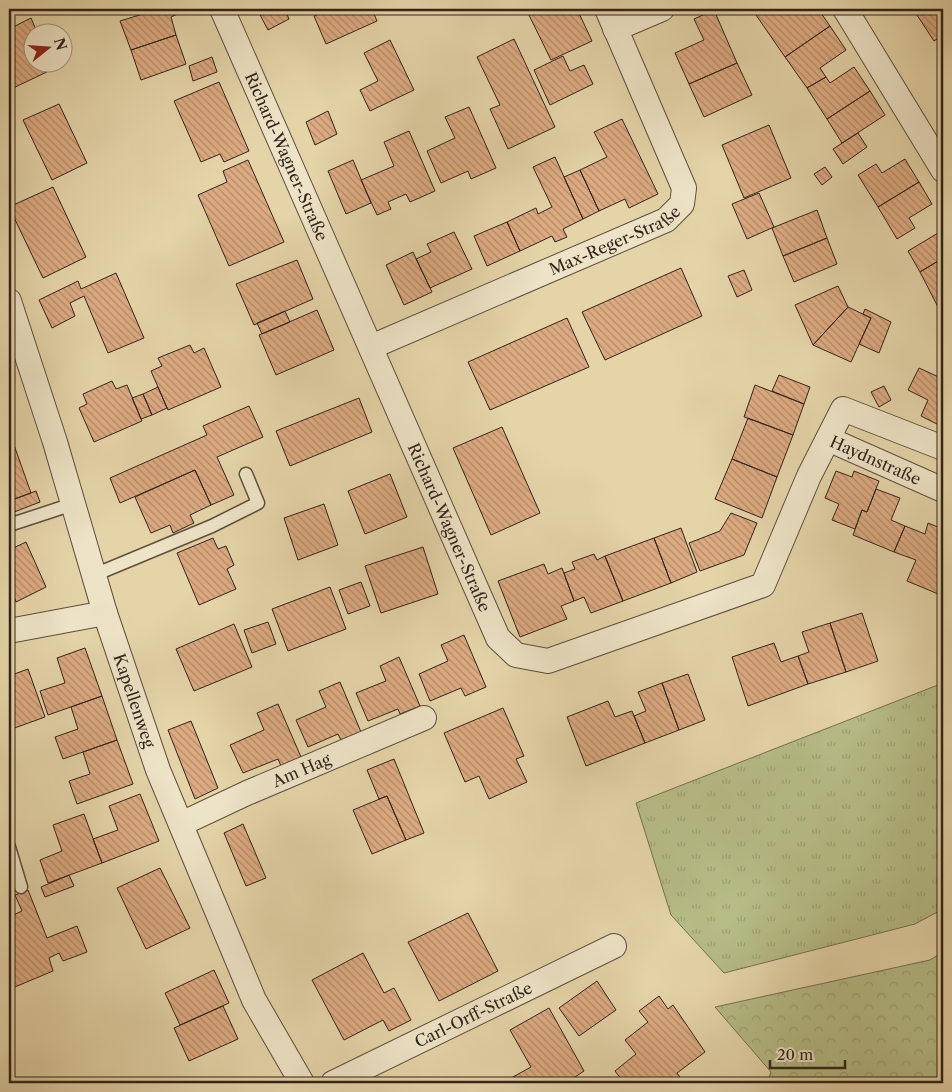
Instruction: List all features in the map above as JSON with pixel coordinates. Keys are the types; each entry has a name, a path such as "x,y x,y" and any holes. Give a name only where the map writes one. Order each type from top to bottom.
{"street":[{"name":"Richard-Wagner-Straße","path":"222,9 498,638 516,655 548,661 763,585 809,476 828,439"},
{"path":"611,19 662,9"},
{"path":"845,9 943,170"},
{"name":"Max-Reger-Straße","path":"371,347 666,220 682,204 684,188 678,172 611,19"},
{"name":"Kapellenweg","path":"9,301 56,442 105,613 158,770 254,1000 302,1083"},
{"name":"Haydnstraße","path":"943,448 843,409 828,439 943,490"},
{"path":"9,631 105,613"},
{"name":"Am Hag","path":"181,824 247,793 424,718"},
{"name":"Carl-Orff-Straße","path":"333,1083 614,946"}],"lane":[{"path":"94,575 212,526 258,503 246,474"},
{"path":"9,525 73,504"},
{"path":"9,847 21,886"}],"green space":[{"path":"943,683 943,909 915,924 724,973 671,915 636,803"},
{"path":"943,952 943,1083 767,1083 771,1072 715,1007 930,960"}],"building":[{"path":"145,9 178,9 180,13 171,17 176,35 131,50 120,21 146,13"},
{"path":"257,9 285,9 289,19 268,30"},
{"path":"330,9 372,9 377,21 326,44 314,16"},
{"path":"531,9 577,9 592,41 551,60 527,11"},
{"path":"765,9 792,9 795,13 800,9 818,9 830,26 785,57 756,15"},
{"path":"913,9 943,9 943,35 934,41"},
{"path":"714,10 737,63 689,84 675,53 704,40 694,19"},
{"path":"31,18 33,22 23,22"},
{"path":"22,22 22,72 47,72 9,90 9,29"},
{"path":"830,26 846,50 820,68 826,77 807,88 785,57"},
{"path":"176,35 186,64 141,80 131,50"},
{"path":"514,39 555,127 508,149 490,109 500,105 477,57"},
{"path":"390,40 414,90 370,111 360,90 378,81 364,53"},
{"path":"563,56 570,71 584,65 593,84 550,105 534,70"},
{"path":"212,57 217,72 193,81 189,66"},
{"path":"737,63 752,95 704,117 689,84"},
{"path":"854,67 870,91 827,119 807,88 826,77 830,83"},
{"path":"219,82 249,151 224,162 220,154 201,162 174,101"},
{"path":"870,91 885,115 842,143 827,119"},
{"path":"59,104 87,163 52,180 23,120"},
{"path":"469,107 496,168 471,179 468,171 441,183 427,151 455,138 445,117"},
{"path":"328,111 337,134 315,145 306,122"},
{"path":"622,119 658,194 629,208 625,199 599,211 580,170 607,157 594,132"},
{"path":"769,125 791,178 744,198 722,145"},
{"path":"409,131 435,191 410,202 406,194 388,202 391,209 377,215 361,180 394,166 384,142"},
{"path":"858,133 867,147 843,164 833,149"},
{"path":"555,157 583,219 563,229 567,237 555,242 552,236 520,251 507,222 536,208 538,214 552,207 533,167"},
{"path":"905,159 919,182 878,207 858,175 876,164 882,173"},
{"path":"248,160 284,242 229,266 198,195 227,182 223,171"},
{"path":"353,160 371,203 346,214 328,171"},
{"path":"825,167 832,177 822,185 814,174"},
{"path":"580,170 599,211 583,219 564,177"},
{"path":"919,182 932,204 909,218 915,228 897,239 878,207"},
{"path":"53,187 86,257 43,278 9,207"},
{"path":"759,193 774,227 747,239 732,204"},
{"path":"817,210 827,238 783,256 772,228"},
{"path":"507,222 520,251 487,266 474,236"},
{"path":"943,230 943,258 920,272 908,251"},
{"path":"454,232 472,269 430,288 416,259 431,252 427,244"},
{"path":"827,238 837,264 794,282 783,256"},
{"path":"413,252 432,292 404,305 386,265"},
{"path":"943,258 943,303 938,307 920,272"},
{"path":"297,260 313,299 254,325 236,284"},
{"path":"681,268 702,316 605,360 582,312"},
{"path":"744,270 752,290 737,297 728,276"},
{"path":"116,273 144,338 108,353 84,296 70,303 75,316 52,328 39,300 78,281 81,289"},
{"path":"838,286 848,307 813,345 795,305"},
{"path":"848,307 871,318 851,362 813,345"},
{"path":"865,309 891,322 879,353 859,344 871,318 863,314"},
{"path":"317,310 334,350 276,375 259,335"},
{"path":"285,311 290,322 262,334 257,323"},
{"path":"567,318 589,367 490,410 468,362"},
{"path":"190,345 194,353 204,348 221,387 168,410 151,371 162,366 158,358"},
{"path":"919,368 943,379 943,427 921,416 928,400 908,390"},
{"path":"779,375 810,387 804,404 772,391"},
{"path":"112,381 116,389 127,385 142,421 94,442 79,408 87,404 83,394"},
{"path":"755,385 804,404 793,435 744,417"},
{"path":"884,386 891,400 879,407 871,392"},
{"path":"158,387 167,408 152,415 143,394"},
{"path":"143,394 152,415 141,419 132,398"},
{"path":"359,398 372,432 290,466 276,431"},
{"path":"249,406 263,437 217,457 234,495 211,505 195,470 120,503 110,478 207,435 203,426"},
{"path":"748,418 793,435 777,477 732,459"},
{"path":"502,427 540,513 491,535 453,448"},
{"path":"14,445 31,493 9,501 9,447"},
{"path":"732,459 777,477 762,518 715,499"},
{"path":"195,470 211,505 190,515 194,523 173,533 170,525 151,533 135,497"},
{"path":"836,471 852,477 854,471 879,481 867,512 862,510 855,529 832,520 839,504 825,498"},
{"path":"390,474 407,517 365,534 348,491"},
{"path":"876,489 900,498 891,520 905,526 894,552 853,535 862,510 867,512"},
{"path":"36,491 40,502 9,514 9,501"},
{"path":"324,504 338,545 298,560 284,518"},
{"path":"731,513 757,523 744,555 700,571 689,543 720,531"},
{"path":"928,523 943,529 943,596 907,581 916,560 894,552 905,526 925,534"},
{"path":"681,528 697,572 671,583 654,538"},
{"path":"213,538 218,549 226,546 234,565 227,569 236,589 199,605 177,553"},
{"path":"654,538 671,583 623,601 605,556"},
{"path":"26,542 46,587 16,602 12,592 9,594 9,550"},
{"path":"423,547 438,594 381,613 365,566"},
{"path":"594,554 597,560 605,556 623,601 591,613 584,597 574,601 564,573 575,569 572,562"},
{"path":"544,564 548,574 562,568 574,601 561,606 567,619 520,637 498,581"},
{"path":"361,582 370,606 348,614 339,590"},
{"path":"330,587 346,629 288,651 272,609"},
{"path":"862,613 878,661 846,672 830,623"},
{"path":"268,622 276,644 252,653 244,630"},
{"path":"830,623 846,672 808,684 798,656 809,652 802,632"},
{"path":"234,624 252,667 194,691 176,649"},
{"path":"464,635 486,687 465,696 461,688 430,701 419,674 448,661 441,645"},
{"path":"774,643 781,662 798,656 808,684 748,706 732,657"},
{"path":"85,648 102,696 48,715 40,691 65,683 57,658"},
{"path":"399,657 420,706 400,714 398,709 368,721 356,693 386,681 380,666"},
{"path":"28,669 45,717 9,730 9,676"},
{"path":"688,674 705,720 679,730 662,683"},
{"path":"340,682 361,732 341,740 338,734 308,747 296,720 326,707 319,691"},
{"path":"662,683 679,730 645,743 634,716 646,711 638,692"},
{"path":"102,696 117,740 63,759 55,737 78,729 71,707"},
{"path":"608,701 615,717 632,711 645,743 586,766 567,717"},
{"path":"278,704 301,757 281,766 278,759 243,773 230,745 264,730 257,713"},
{"path":"503,708 524,756 516,759 527,782 489,799 479,776 465,782 444,733"},
{"path":"191,721 218,788 195,799 168,730"},
{"path":"117,740 133,784 77,804 69,781 90,774 83,752"},
{"path":"394,759 424,833 406,840 387,796 379,799 367,770"},
{"path":"140,794 159,841 102,863 93,839 118,830 109,806"},
{"path":"387,796 406,840 372,854 353,810"},
{"path":"84,814 102,863 48,883 40,860 62,851 53,825"},
{"path":"243,824 266,878 246,886 224,833"},
{"path":"160,868 190,928 146,949 117,888"},
{"path":"69,875 74,886 45,897 41,887"},
{"path":"28,890 47,938 77,926 87,952 63,961 59,953 49,958 53,971 10,989 9,952 13,950 9,939 9,917 22,911 15,895"},
{"path":"468,913 498,971 439,1001 408,942"},
{"path":"363,953 384,993 394,988 411,1020 389,1031 383,1020 344,1040 312,980"},
{"path":"214,970 229,1003 180,1025 165,993"},
{"path":"597,981 616,1010 579,1036 559,1008"},
{"path":"659,996 668,1009 673,1005 705,1052 677,1073 684,1083 624,1083 615,1071 636,1054 625,1040 648,1022 639,1011"},
{"path":"223,1006 238,1039 189,1061 174,1028"},
{"path":"549,1008 584,1071 566,1083 502,1083 531,1067 510,1030"}]}
